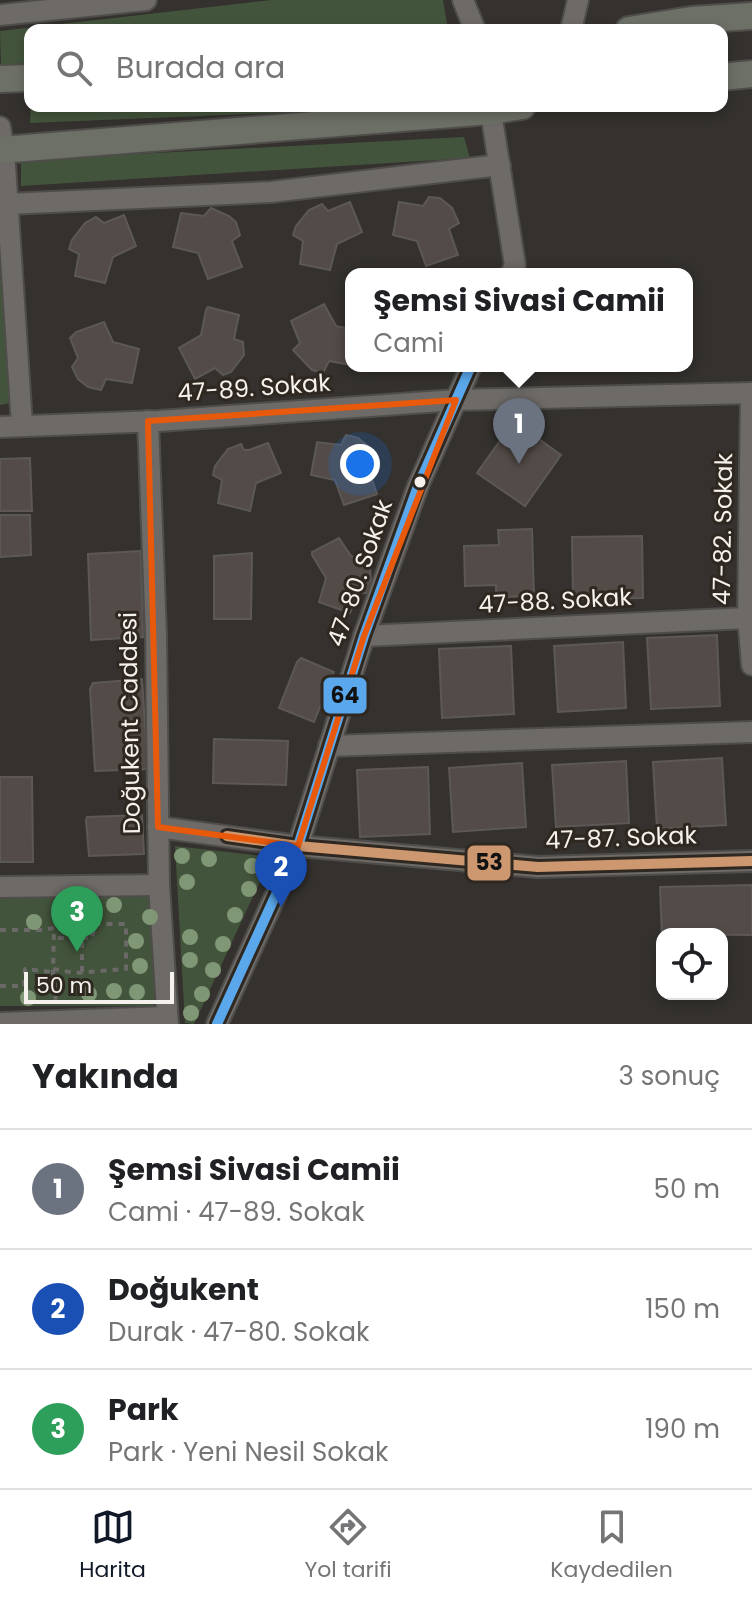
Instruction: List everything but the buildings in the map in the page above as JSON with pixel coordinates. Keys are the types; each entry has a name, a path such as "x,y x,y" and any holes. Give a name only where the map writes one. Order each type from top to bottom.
{"main road":[{"path":"659,24 693,17 752,16"},
{"path":"728,76 752,74"},
{"path":"0,79 24,78"},
{"path":"1,142 446,112"}],"street":[{"path":"0,15 146,0"},
{"path":"463,0 473,24"},
{"path":"572,24 578,0"},
{"path":"491,112 514,268"},
{"path":"1,142 22,425"},
{"path":"7,204 271,192 500,165"},
{"name":"47-80. Sokak","path":"217,1024 298,846 364,636 418,486 468,372"},
{"name":"47-89. Sokak","path":"0,427 148,421 456,400 751,393"},
{"name":"47-82. Sokak","path":"751,393 748,618 752,665"},
{"name":"Doğukent Caddesi","path":"148,421 156,635 159,885 167,1021"},
{"name":"47-88. Sokak","path":"364,636 748,618"},
{"path":"329,746 752,732"},
{"name":"47-87. Sokak","path":"158,827 298,846 538,867 752,861"},
{"path":"0,887 159,885"},
{"path":"0,1023 167,1021"}],"path":[{"path":"0,986 24,986 25,969 82,972 126,969 126,924 95,924 92,938 54,938"},
{"path":"0,930 54,928 57,1021"},
{"path":"82,939 82,972"}],"highlighted area":[{"path":"456,400 364,636 298,846 158,827 148,421"}],"green space":[{"path":"271,0 443,0 447,24 61,24"},
{"path":"24,28 24,63 1,65 0,31"},
{"path":"31,112 297,112 30,123"},
{"path":"464,137 470,158 21,186 21,160"},
{"path":"0,155 11,403 0,405"},
{"path":"175,846 262,856 269,862 194,1024 185,1023"},
{"path":"154,896 154,1006 0,1006 0,898"}],"transit line":[{"name":"64","path":"217,1024 298,846 364,636 418,486 468,372"},
{"name":"53","path":"227,836 298,846 538,867 752,861"}],"place":[{"name":"Şemsi Sivasi Camii","path":"519,464"},
{"name":"Doğukent","path":"281,907"},
{"name":"Park","path":"77,952"}]}
